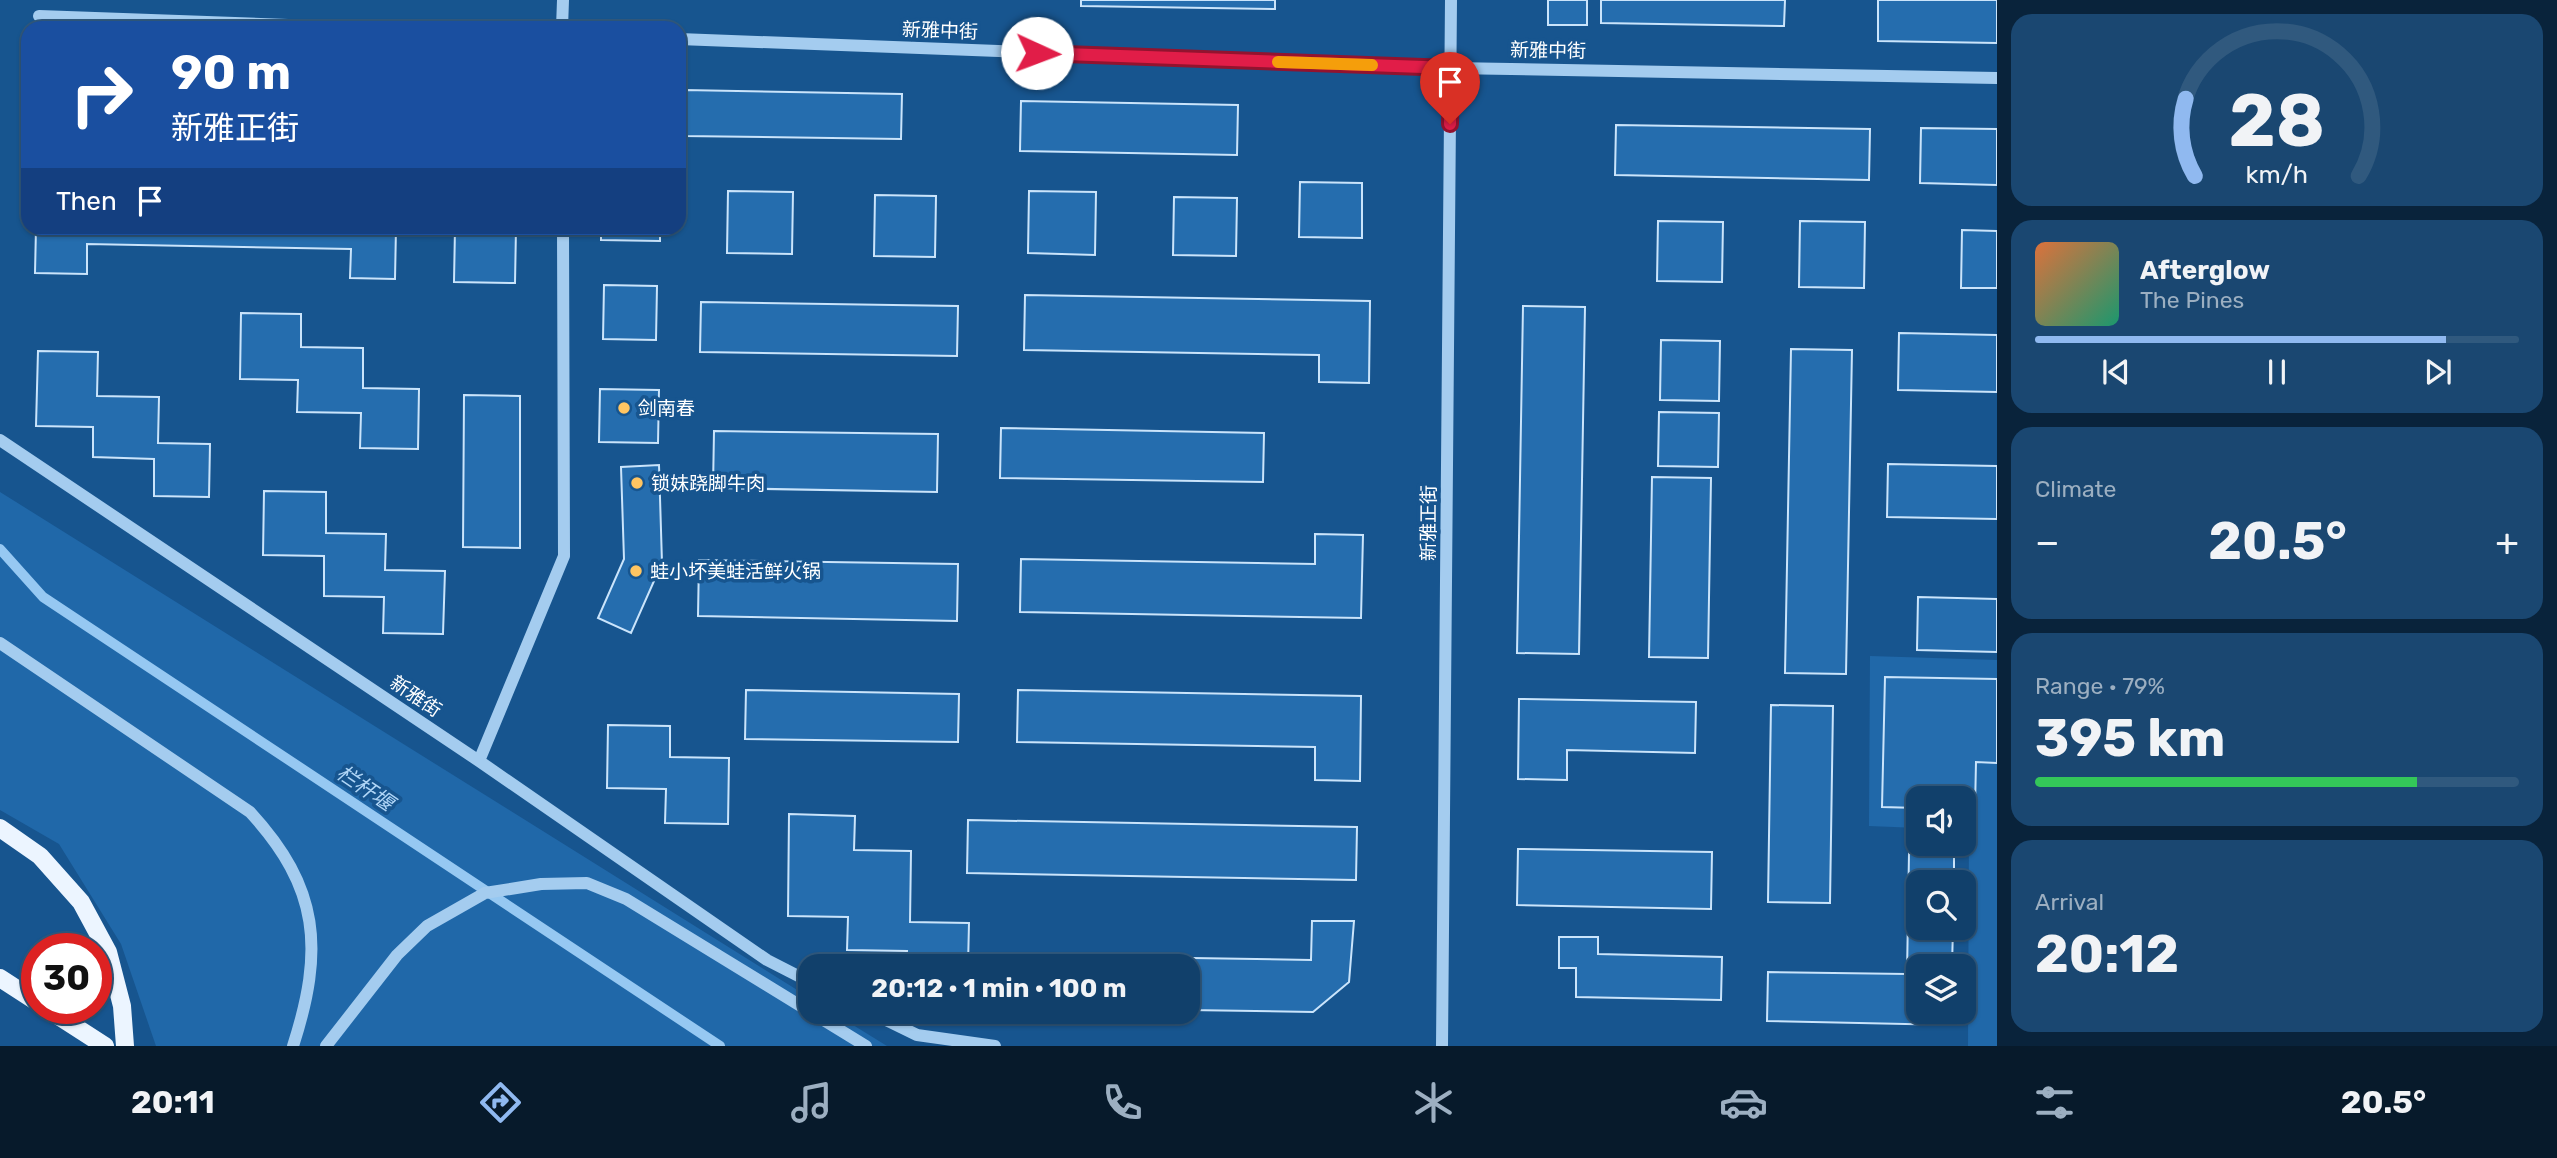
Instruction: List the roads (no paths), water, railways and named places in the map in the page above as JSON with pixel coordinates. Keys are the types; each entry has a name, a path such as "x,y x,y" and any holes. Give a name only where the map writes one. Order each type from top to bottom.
{"main road":[{"path":"0,828 40,856 81,902 108,952 122,1006 125,1046"},
{"path":"0,978 21,992"},
{"path":"70,1024 104,1046"}],"street":[{"path":"562,21 563,0"},
{"name":"新雅正街","path":"1443,1046 1451,0"},
{"path":"39,16 177,21"},
{"name":"新雅中街","path":"686,39 1451,68 1997,78"},
{"path":"479,761 564,556 563,235"},
{"name":"新雅街","path":"0,440 479,761 767,960 798,976"},
{"path":"0,643 250,812 274,838 296,873 311,927 313,966 293,1046"},
{"path":"326,1046 397,954 427,926 485,893 564,883 587,883 626,899 866,1046"},
{"path":"895,1024 917,1035 995,1046"}],"waterway":[{"name":"栏杆堰","path":"0,549 43,597 720,1046"}],"place":[{"name":"剑南春","path":"624,408"},
{"name":"锁妹跷脚牛肉","path":"637,483"},
{"name":"蛙小坏美蛙活鲜火锅","path":"636,571"}]}
